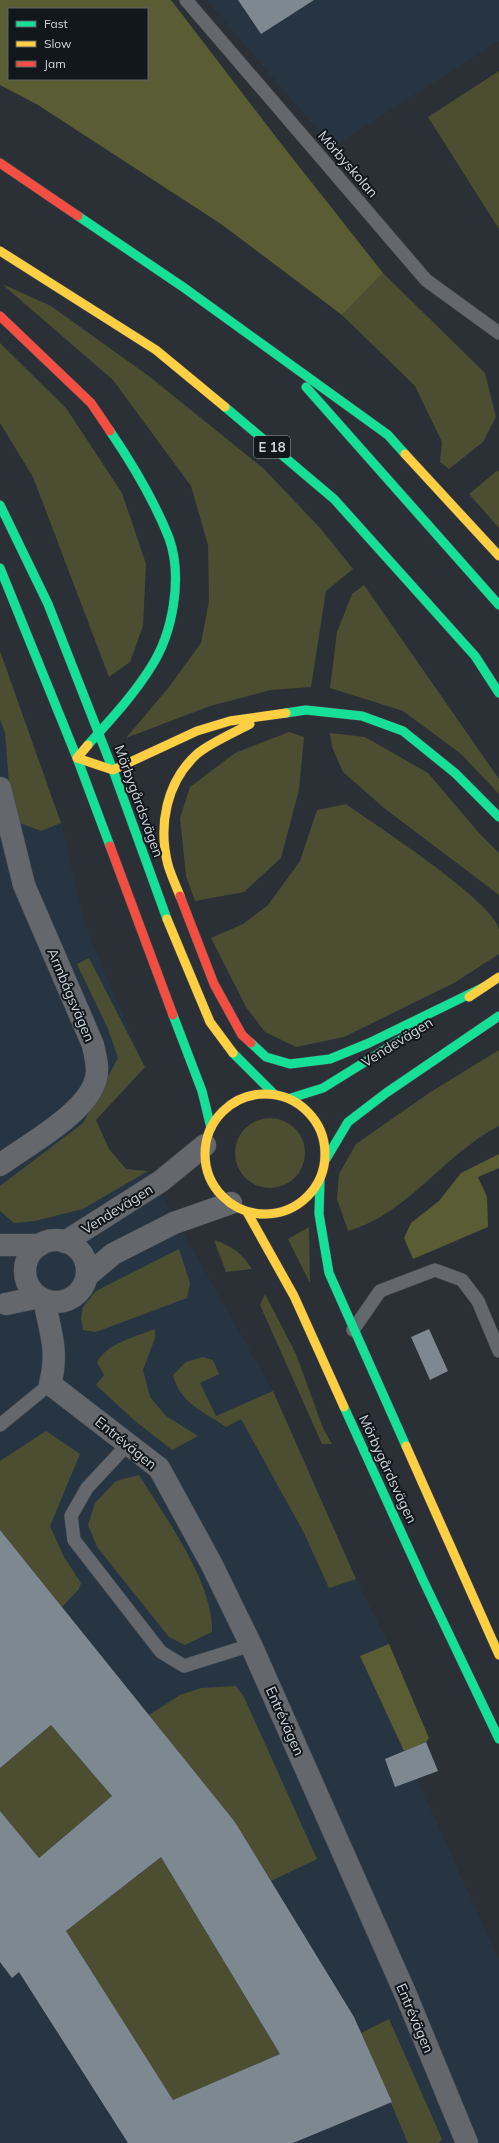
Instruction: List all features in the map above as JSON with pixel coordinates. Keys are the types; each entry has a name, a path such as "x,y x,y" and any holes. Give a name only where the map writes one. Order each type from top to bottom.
{"main road":[{"path":"0,163 183,287 388,435 499,556"},
{"name":"E 18","path":"0,251 156,350 334,499 475,656 499,693"},
{"path":"0,316 91,403 137,470 169,539 175,569 171,624 152,666 128,700 77,758"},
{"path":"281,359 499,605"},
{"name":"Mörbygårdsvägen","path":"0,505 48,604 113,770 161,905 210,1022 236,1059 273,1093"},
{"path":"0,568 77,758 202,1091 208,1136 206,1168 216,1189 239,1208 270,1214 300,1204 320,1181 326,1159 348,1122 386,1093 499,1016"},
{"path":"77,758 113,770 197,731 230,721 306,710 362,716 403,731 455,773 499,817"},
{"path":"265,716 197,754 178,777 167,802 163,832 168,865 214,984 242,1035 266,1057 290,1064 330,1059 369,1043 484,987"},
{"name":"Vendevägen","path":"291,1098 323,1088 499,977"},
{"path":"208,1136 230,1105 251,1095 273,1093 291,1098 309,1111 322,1132 326,1159"},
{"name":"Mörbygårdsvägen","path":"320,1181 319,1214 329,1273 353,1330 499,1655"},
{"name":"Mörbygårdsvägen","path":"239,1208 294,1296 420,1572 499,1739"}],"street":[{"name":"Armbågsvägen","path":"0,788 24,885 93,1045 97,1062 96,1078 89,1095 65,1120 1,1162"},
{"name":"Vendevägen","path":"65,1242 161,1182 208,1136"},
{"path":"87,1276 113,1254 174,1223 239,1208"},
{"path":"0,1245 40,1245 54,1240 74,1245 81,1252 86,1261 87,1276 81,1291 69,1300 54,1303 41,1299 28,1287 25,1266 28,1256 40,1245"},
{"path":"0,1245 26,1278"},
{"path":"3,1307 26,1278"},
{"path":"3,1307 41,1299"},
{"path":"41,1299 54,1345 55,1367 50,1384"},
{"path":"54,1345 69,1300"},
{"name":"Entrévägen","path":"50,1384 159,1468 212,1564 251,1645 406,1995 467,2143"}],"lane":[{"name":"Mörbyskolan","path":"186,0 426,280 499,333"},
{"path":"353,1330 380,1291 435,1270 462,1280 474,1295 478,1301 499,1351"},
{"path":"0,1425 50,1384"},
{"path":"128,1444 87,1488 71,1516 74,1540 161,1652 184,1666 251,1645"}],"shaded area":[{"path":"207,0 499,0 499,41 332,147"},
{"path":"0,651 61,823 85,925 145,1067 96,1120 109,1149 126,1169 148,1171 273,1391 356,1579 389,1644 429,1738 427,1742 438,1771 417,1779 499,1960 499,2143 0,2143"}],"green space":[{"path":"0,0 171,0 383,273 342,315 221,224 38,105 0,85"},
{"path":"499,71 499,229 428,117"},
{"path":"383,273 485,373 496,417 483,442 449,469 440,462 442,442 415,386 342,315"},
{"path":"2,284 51,306 150,377 264,469 321,529 353,569 326,591 311,687 271,690 210,706 126,738 169,687 201,643 209,601 208,545 191,486 113,380"},
{"path":"0,343 66,408 122,493 146,564 143,626 130,662 109,677 33,477 0,423"},
{"path":"498,470 499,472 499,528 469,494"},
{"path":"364,585 499,779 499,794 461,754 403,711 330,688 337,632 352,594"},
{"path":"0,651 61,823 41,831 12,820 5,733 0,719"},
{"path":"289,732 304,737 299,790 281,858 244,892 195,901 186,876 180,818 190,787 235,753"},
{"path":"330,733 365,737 428,773 480,834 499,853 499,895 384,808 343,772 332,747"},
{"path":"346,804 431,864 476,900 492,916 499,929 499,954 454,983 344,1037 296,1047 265,1032 246,1007 211,938 243,924 268,905 300,861 317,810"},
{"path":"89,958 145,1067 96,1120 109,1149 126,1169 148,1171 83,1209 35,1221 14,1223 0,1211 0,1186 83,1123 118,1058 108,1029 77,964"},
{"path":"499,1050 499,1126 479,1138 461,1152 408,1198 369,1223 348,1231 337,1199 339,1174 356,1144 429,1093"},
{"path":"263,1118 277,1118 290,1124 299,1133 303,1139 305,1153 303,1167 295,1178 284,1186 277,1188 263,1188 256,1186 245,1178 237,1167 235,1160 235,1146 237,1139 245,1128 256,1120"},
{"path":"499,1154 499,1168 478,1177 487,1197 488,1227 413,1259 404,1238 411,1223 439,1201 461,1173"},
{"path":"309,1227 310,1283 288,1239"},
{"path":"214,1240 226,1245 240,1254 252,1269 226,1272"},
{"path":"179,1249 190,1283 187,1298 96,1332 83,1330 81,1318 83,1307 96,1291"},
{"path":"265,1294 296,1354 323,1428 332,1444 322,1444 260,1305"},
{"path":"155,1329 155,1338 143,1370 150,1397 166,1416 198,1436 172,1450 134,1420 96,1385 104,1375 97,1362 102,1355 123,1341"},
{"path":"203,1357 213,1360 219,1374 200,1383 216,1416 273,1391 356,1579 329,1588 304,1533 241,1419 226,1427 194,1406 181,1393 176,1385 173,1375 186,1362"},
{"path":"46,1431 80,1454 50,1526 64,1557 81,1583 79,1589 62,1607 0,1530 0,1461"},
{"path":"139,1475 174,1530 197,1572 211,1613 212,1632 185,1645 169,1637 97,1547 88,1525 95,1503 116,1481"},
{"path":"389,1644 429,1738 426,1742 404,1751 360,1656"},
{"path":"236,1686 244,1697 317,1859 271,1881 235,1822 149,1715 180,1695 201,1688"},
{"path":"51,1725 112,1796 39,1858 0,1811 0,1768"},
{"path":"161,1857 280,2054 173,2100 66,1931"},
{"path":"389,2019 442,2139 439,2143 408,2143 361,2033"}],"building":[{"path":"238,0 314,0 261,34"},
{"path":"429,1329 448,1371 430,1380 411,1337"},
{"path":"0,1530 235,1822 354,2017 392,2102 293,2143 128,2143 19,1972 12,1978 0,1962 0,1811 39,1858 112,1796 51,1725 0,1768","holes":["161,1857 280,2054 173,2100 66,1931"]},
{"path":"426,1742 438,1771 395,1787 385,1759"}],"traffic: fast":[{"path":"78,216 183,287 388,435 405,454"},
{"path":"306,387 499,605"},
{"path":"225,407 334,499 475,656 499,693"},
{"path":"88,745 121,708 151,667 165,638 174,604 175,570 169,538 157,510 127,457 110,431"},
{"path":"0,505 48,604 113,770 167,919"},
{"path":"0,568 77,758 110,846"},
{"path":"286,713 306,710 362,716 403,731 455,773 499,817"},
{"path":"251,1043 266,1057 290,1064 330,1059 369,1043 484,987"},
{"path":"173,1015 202,1091 211,1128"},
{"path":"326,1159 348,1122 386,1093 499,1016"},
{"path":"291,1098 323,1088 423,1026"},
{"path":"233,1053 273,1093"},
{"path":"320,1181 319,1214 329,1273 406,1446"},
{"path":"344,1407 423,1580 499,1739"}],"traffic: slow":[{"path":"0,251 156,350 225,407"},
{"path":"405,454 499,556"},
{"path":"88,745 77,758 113,770 197,731 230,721 286,713"},
{"path":"180,896 169,869 165,850 165,820 167,805 172,791 186,765 197,754 215,742 250,724"},
{"path":"167,919 210,1022 233,1053"},
{"path":"469,997 499,977"},
{"path":"265,1094 277,1095 288,1099 298,1104 307,1112 315,1121 320,1131 324,1142 325,1154 324,1166 320,1177 315,1187 307,1196 298,1204 288,1209 277,1213 265,1214 253,1213 242,1209 232,1204 223,1196 215,1187 210,1177 206,1166 205,1154 206,1142 210,1131 215,1121 223,1112 232,1104 242,1099 253,1095 265,1094"},
{"path":"247,1212 294,1296 344,1407"},
{"path":"406,1446 499,1655"}],"traffic: jam":[{"path":"0,163 78,216"},
{"path":"0,316 91,403 110,431"},
{"path":"110,846 173,1015"},
{"path":"180,896 214,984 242,1035 251,1043"}]}
